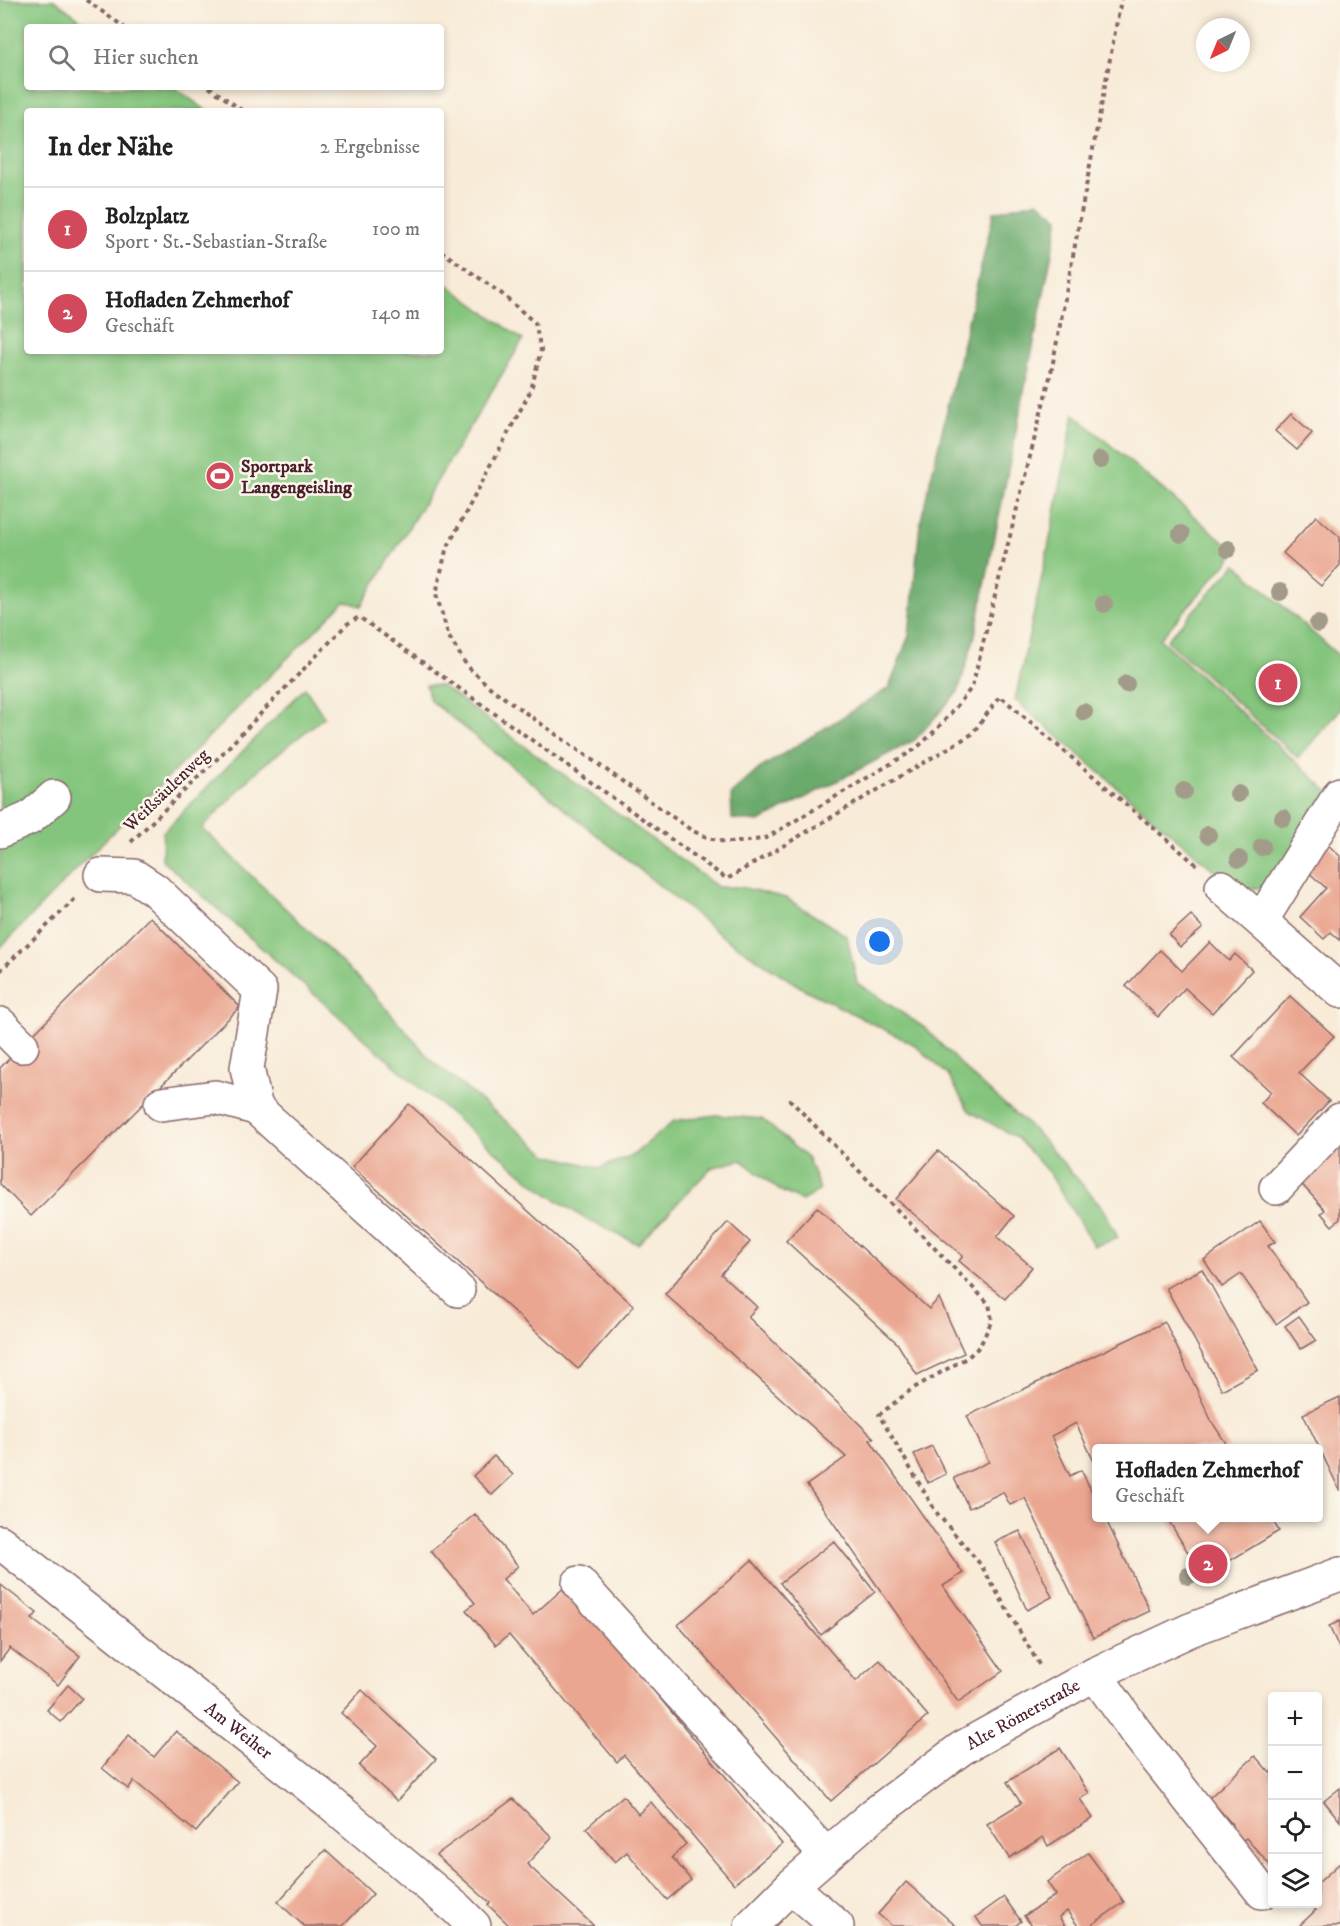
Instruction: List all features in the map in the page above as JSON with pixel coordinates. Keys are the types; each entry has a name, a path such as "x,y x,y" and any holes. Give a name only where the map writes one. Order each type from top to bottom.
{"street":[{"path":"1261,921 1340,794"},
{"path":"0,831 30,818 54,797"},
{"path":"101,875 134,876 155,890 260,990 247,1068 256,1108"},
{"path":"1222,887 1340,991"},
{"path":"161,1104 215,1097 256,1108 458,1290"},
{"path":"1276,1188 1340,1120"},
{"name":"Am Weiher","path":"0,1542 327,1800 457,1909 474,1926"},
{"name":"Alte Römerstraße","path":"751,1926 791,1886 873,1815 962,1748 1095,1674 1190,1630 1340,1574"},
{"path":"579,1583 826,1856"},
{"path":"1095,1674 1135,1731 1262,1892"},
{"path":"791,1886 837,1926"}],"path":[{"path":"86,0 120,24"},
{"path":"444,253 502,294 535,323 541,350 531,390 446,550 436,594 450,637 467,666 492,689 691,830 712,840 739,843 766,838 914,750 950,716 972,687 1051,374 1121,0"},
{"path":"213,90 239,108"},
{"name":"Weißsäulenweg","path":"0,971 101,875 134,839 215,761 347,624 359,617 727,879 972,734 1000,696 1222,887"},
{"path":"789,1099 989,1304 992,1320 980,1346 968,1357 912,1389 879,1415 936,1512 981,1565 1057,1696"}],"green space":[{"name":"Sportpark Langengeisling","path":"0,0 54,0 87,24 24,24 24,90 178,90 203,108 24,108 24,354 444,354 444,282 523,340 361,606 345,601 0,948"},
{"path":"1038,201 1059,218 975,635 958,692 915,740 759,822 732,819 731,794 759,769 889,688 909,635 920,524 994,212"},
{"path":"1074,414 1236,552 1160,639 1330,793 1270,887 1237,890 1015,700"},
{"path":"1236,564 1340,657 1340,710 1298,758 1167,640"},
{"path":"426,685 442,686 718,887 740,887 786,898 847,936 857,983 925,1028 972,1076 1034,1130 1104,1209 1118,1238 1094,1246 1050,1174 1017,1138 969,1111 948,1075 915,1045 802,988 723,937 430,700"},
{"path":"305,688 324,717 261,767 202,828 372,992 433,1062 548,1155 600,1168 633,1155 674,1121 716,1115 762,1119 808,1159 820,1190 802,1201 779,1190 741,1160 711,1168 638,1244 584,1218 540,1189 419,1087 162,860 163,832"}],"building":[{"path":"1291,414 1312,433 1297,450 1275,431"},
{"path":"1316,516 1340,537 1340,565 1321,586 1283,553"},
{"path":"1326,843 1340,856 1340,940 1331,932 1324,939 1300,917 1326,888 1306,870"},
{"path":"1191,915 1203,928 1180,947 1169,935"},
{"path":"150,917 240,1007 31,1216 0,1184 0,1068"},
{"path":"1210,942 1229,961 1235,954 1252,970 1212,1013 1185,988 1158,1017 1126,986 1160,950 1182,971"},
{"path":"1290,996 1334,1036 1299,1073 1329,1101 1296,1136 1261,1103 1271,1092 1233,1057"},
{"path":"409,1104 634,1306 578,1369 352,1167"},
{"path":"1340,1141 1340,1219 1332,1226 1321,1213 1325,1210 1297,1179"},
{"path":"938,1151 1014,1216 997,1237 1032,1267 1005,1299 959,1261 963,1256 896,1199"},
{"path":"817,1207 929,1309 939,1298 964,1353 917,1375 897,1343 786,1241"},
{"path":"1260,1221 1275,1242 1268,1246 1307,1302 1276,1324 1241,1274 1222,1287 1204,1260"},
{"path":"728,1222 750,1242 721,1274 757,1307 748,1317 874,1438 870,1440 963,1573 943,1586 1003,1671 958,1702 807,1485 846,1457 665,1294"},
{"path":"1202,1269 1258,1370 1222,1390 1166,1288"},
{"path":"1299,1316 1316,1340 1301,1349 1285,1326"},
{"path":"1165,1322 1212,1422 1226,1444 1092,1444 1092,1457 1076,1423 1051,1436 1070,1476 1081,1470 1092,1492 1092,1522 1107,1522 1150,1611 1093,1638 1025,1498 1010,1505 1003,1492 969,1508 954,1478 989,1462 967,1416"},
{"path":"1340,1397 1340,1491 1323,1456 1323,1444 1317,1444 1303,1414"},
{"path":"932,1446 946,1474 928,1483 914,1454"},
{"path":"494,1456 513,1475 492,1495 473,1476"},
{"path":"475,1514 518,1566 503,1579 533,1615 566,1586 782,1844 734,1884 624,1755 617,1762 509,1635 496,1645 466,1610 475,1603 431,1551"},
{"path":"1169,1522 1273,1522 1279,1531 1218,1568 1204,1545 1189,1554"},
{"path":"1020,1531 1052,1597 1027,1610 995,1542"},
{"path":"834,1541 875,1592 821,1635 780,1583"},
{"path":"752,1560 856,1681 880,1660 928,1716 831,1801 678,1625"},
{"path":"1,1585 37,1613 32,1619 80,1656 58,1685 10,1648 0,1661"},
{"path":"1340,1621 1340,1650 1329,1626"},
{"path":"68,1685 82,1698 61,1722 47,1710"},
{"path":"362,1690 436,1759 397,1801 359,1766 377,1746 341,1713"},
{"path":"176,1731 238,1782 196,1832 134,1781 128,1789 102,1768 129,1735 154,1757"},
{"path":"1060,1748 1089,1793 1080,1799 1093,1818 1048,1846 1043,1837 1009,1858 987,1824 1021,1803 1007,1782"},
{"path":"1255,1756 1268,1771 1268,1863 1246,1838 1242,1841 1229,1827 1232,1824 1209,1798"},
{"path":"1340,1788 1340,1821 1324,1801"},
{"path":"623,1796 638,1814 651,1802 686,1844 672,1857 691,1880 667,1900 627,1852 615,1862 586,1828"},
{"path":"513,1799 552,1837 527,1864 594,1926 510,1926 488,1905 490,1903 436,1855"},
{"path":"325,1850 373,1894 343,1926 304,1926 278,1902"},
{"path":"1088,1853 1124,1902 1090,1926 1078,1926 1067,1911 1059,1917 1065,1926 1032,1926 1024,1916 1056,1895 1047,1882"},
{"path":"1340,1863 1340,1926 1299,1926 1316,1910 1314,1908 1322,1908 1322,1879"},
{"path":"906,1882 956,1926 892,1926 878,1914"},
{"path":"1004,1897 1021,1921 1015,1926 982,1926 976,1917"}],"place":[{"name":"Sportpark Langengeisling","path":"220,476"},
{"name":"Bolzplatz","path":"1278,683"},
{"name":"Hofladen Zehmerhof","path":"1208,1564"}]}
